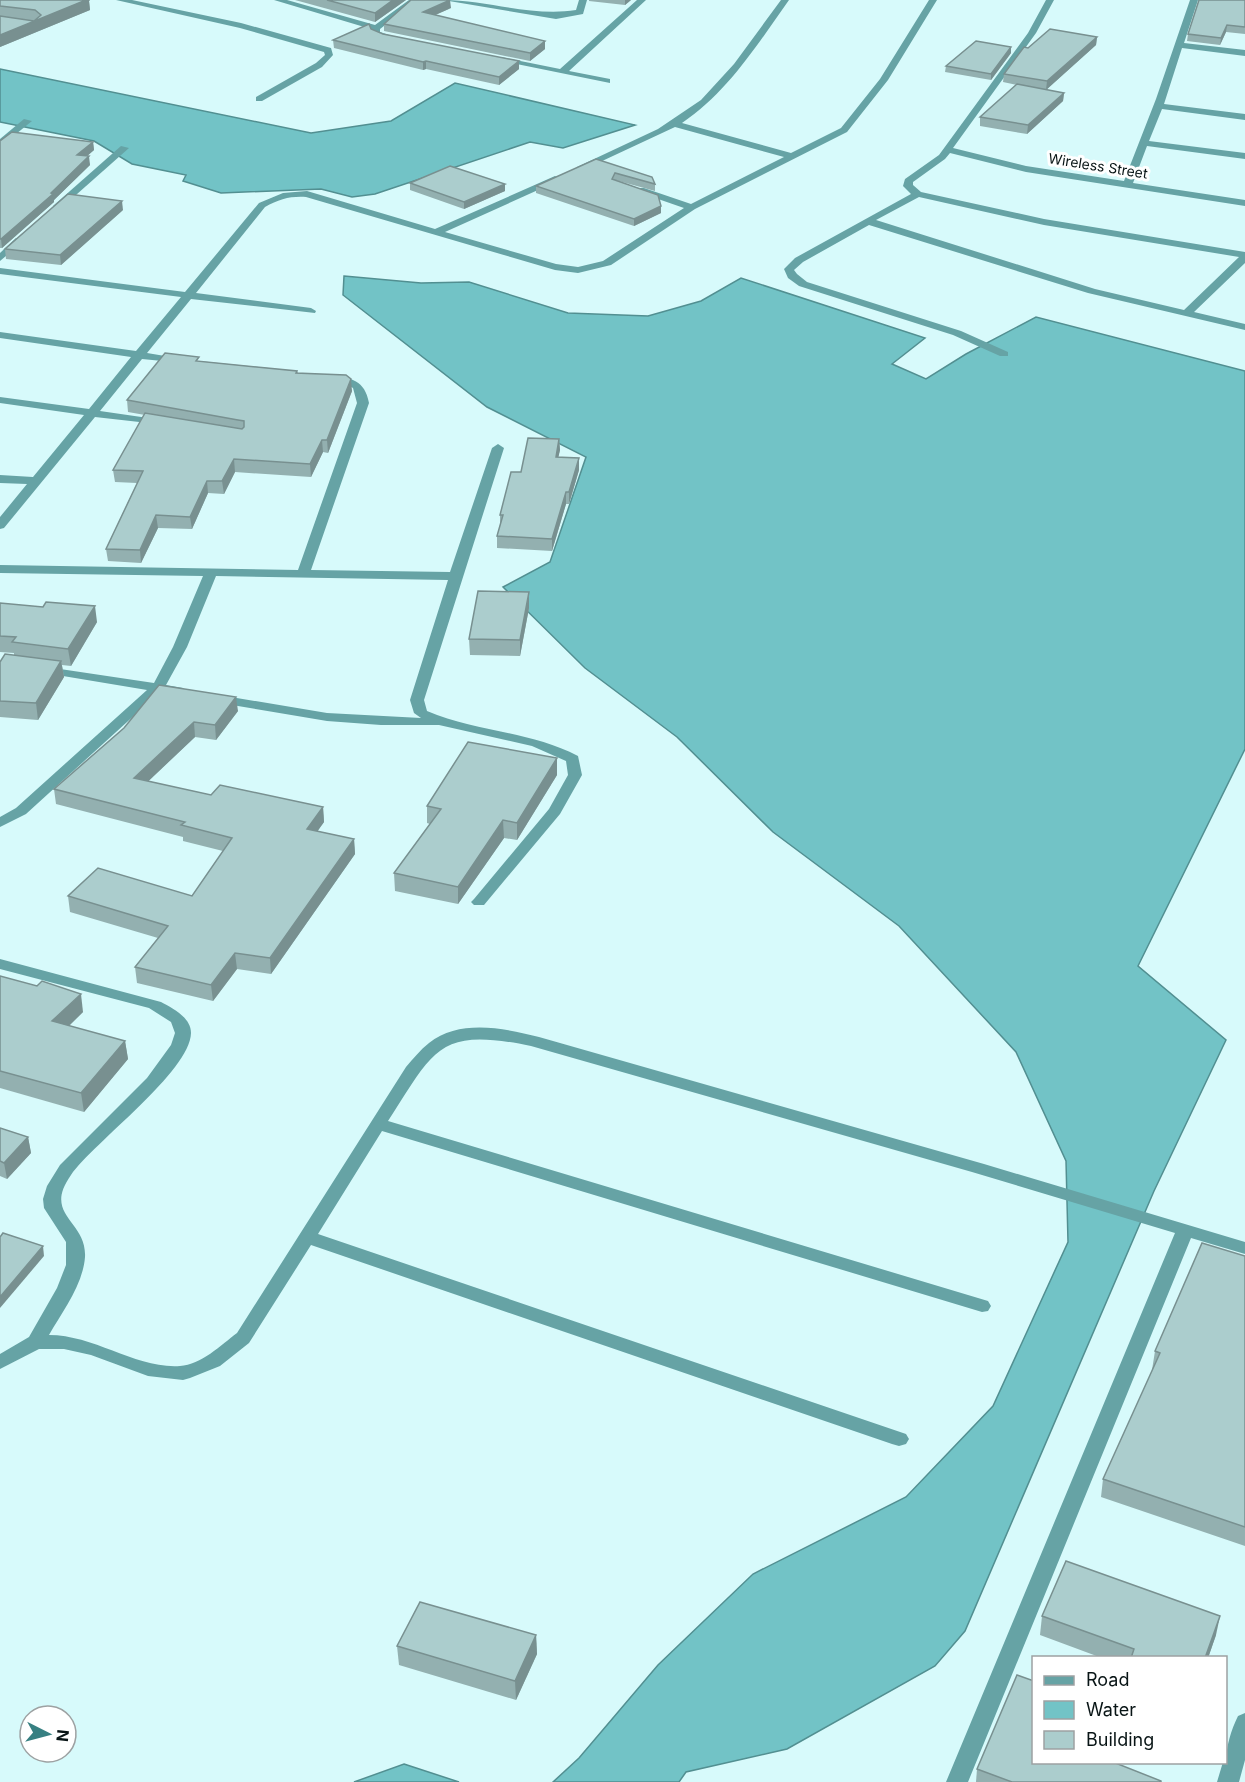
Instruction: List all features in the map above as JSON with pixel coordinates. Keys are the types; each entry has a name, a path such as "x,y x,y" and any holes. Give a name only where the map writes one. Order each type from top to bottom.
{"street":[{"path":"120,0 241,26 328,50 329,55 319,65 259,99"},
{"path":"150,6 158,0"},
{"path":"278,0 376,28"},
{"path":"376,28 414,0"},
{"path":"447,0 556,16 580,12 583,0"},
{"path":"562,72 642,0"},
{"path":"576,170 675,124 705,101 728,76 785,0"},
{"path":"0,525 262,205 286,195 307,194 555,267 592,268 607,262 692,207 832,138 848,125 884,80 933,0"},
{"path":"1050,0 1032,33 948,150 942,157 908,181 908,186 918,194 1044,222 1245,256"},
{"path":"1128,184 1159,106 1194,0"},
{"path":"376,28 375,33 398,40"},
{"path":"1179,45 1245,53"},
{"path":"492,58 607,81"},
{"path":"1159,106 1245,117"},
{"path":"0,144 27,121"},
{"path":"675,124 792,156"},
{"path":"1144,143 1245,156"},
{"path":"44,219 124,148"},
{"name":"Wireless Street","path":"948,150 1026,169 1245,203"},
{"path":"436,232 566,174"},
{"path":"629,187 692,207"},
{"path":"918,194 800,260 789,269 792,276 803,284 957,333 1004,354"},
{"path":"868,221 1092,291 1245,327"},
{"path":"0,258 27,234"},
{"path":"1187,313 1245,256"},
{"path":"0,272 311,311"},
{"path":"0,335 194,363"},
{"path":"303,574 363,403 362,390 358,385 318,376"},
{"path":"0,400 94,411 172,425"},
{"path":"437,722 421,713 417,700 498,448"},
{"path":"0,478 37,481"},
{"path":"0,569 455,576"},
{"path":"0,823 21,812 159,687 180,647 211,572"},
{"path":"30,667 159,687 320,718 385,723 437,722 555,747 573,759 575,775 555,811 479,902"},
{"path":"0,964 155,1005 177,1018 183,1034 180,1046 166,1068 66,1169 55,1185 51,1201 57,1218 73,1237 76,1254 72,1273 36,1342"},
{"path":"0,1362 36,1342 64,1342 94,1349 148,1369 183,1373 213,1361 243,1338 412,1071 436,1046 460,1034 489,1033 544,1044 978,1168 1245,1248"},
{"path":"378,1124 982,1306"},
{"path":"957,1782 1185,1230"},
{"path":"307,1237 899,1439"},
{"path":"1228,1782 1245,1722"}],"water":[{"path":"0,69 311,133 391,121 455,83 635,125 563,148 530,142 375,194 352,197 321,189 221,193 183,181 186,175 132,164 94,141 0,122"},
{"path":"344,276 421,283 469,282 568,313 648,316 701,301 741,278 925,338 892,364 926,379 966,354 1036,317 1245,371 1245,749 1138,966 1226,1040 1154,1191 965,1631 935,1666 787,1749 686,1772 679,1782 553,1782 579,1758 658,1665 753,1574 906,1497 993,1406 1068,1242 1066,1161 1016,1052 899,926 773,832 677,737 585,668 503,587 550,562 586,457 487,407 343,295"},
{"path":"404,1764 459,1782 354,1782"}],"building":[{"path":"0,0 86,0 0,35 0,16 34,21 41,15 35,10 0,6"},
{"path":"327,0 393,0 375,13"},
{"path":"411,0 450,0 423,12 545,41 530,53 384,24"},
{"path":"1199,0 1245,0 1245,27 1227,25 1221,38 1188,34"},
{"path":"369,24 371,29 383,34 519,61 499,77 423,62 333,40"},
{"path":"1050,29 1097,37 1047,81 1004,74 1024,47 1028,48"},
{"path":"976,41 1011,47 991,74 946,66"},
{"path":"1017,84 1064,93 1028,125 980,117"},
{"path":"12,132 93,142 77,155 89,156 51,193 53,194 0,239 0,141"},
{"path":"596,159 652,177 655,184 615,173 612,179 658,195 661,206 634,219 536,186"},
{"path":"450,166 505,184 464,202 410,183"},
{"path":"68,194 122,201 60,255 5,249"},
{"path":"165,353 199,357 196,361 297,371 296,373 346,375 351,379 327,440 322,440 310,464 234,459 222,481 207,481 190,517 156,515 140,550 106,549 143,471 113,470 145,413 242,429 244,427 244,421 127,400"},
{"path":"528,438 559,439 556,457 579,458 552,539 497,536 511,472 521,472"},
{"path":"478,591 529,592 520,640 469,639"},
{"path":"46,602 95,606 68,649 12,642 16,637 0,636 0,603 43,607"},
{"path":"5,654 61,661 36,703 0,701 0,662"},
{"path":"159,685 236,697 215,725 194,722 134,778 211,795 220,785 323,807 307,829 354,839 270,958 235,953 211,985 135,967 168,926 68,896 98,868 192,896 232,838 181,825 185,822 54,789 124,728"},
{"path":"468,742 557,758 517,823 503,820 458,887 394,873 441,809 427,806"},
{"path":"0,976 37,986 42,981 81,994 52,1021 125,1041 81,1093 0,1071"},
{"path":"0,1128 28,1137 4,1163 0,1161"},
{"path":"3,1233 43,1246 0,1297 0,1237"},
{"path":"1202,1243 1245,1256 1245,1527 1103,1479 1160,1353 1155,1351"},
{"path":"1066,1561 1220,1616 1206,1656 1132,1656 1134,1649 1042,1616"},
{"path":"420,1602 536,1635 515,1681 397,1646"},
{"path":"1017,1675 1032,1680 1032,1764 1118,1764 1161,1782 1012,1782 977,1769"}]}
